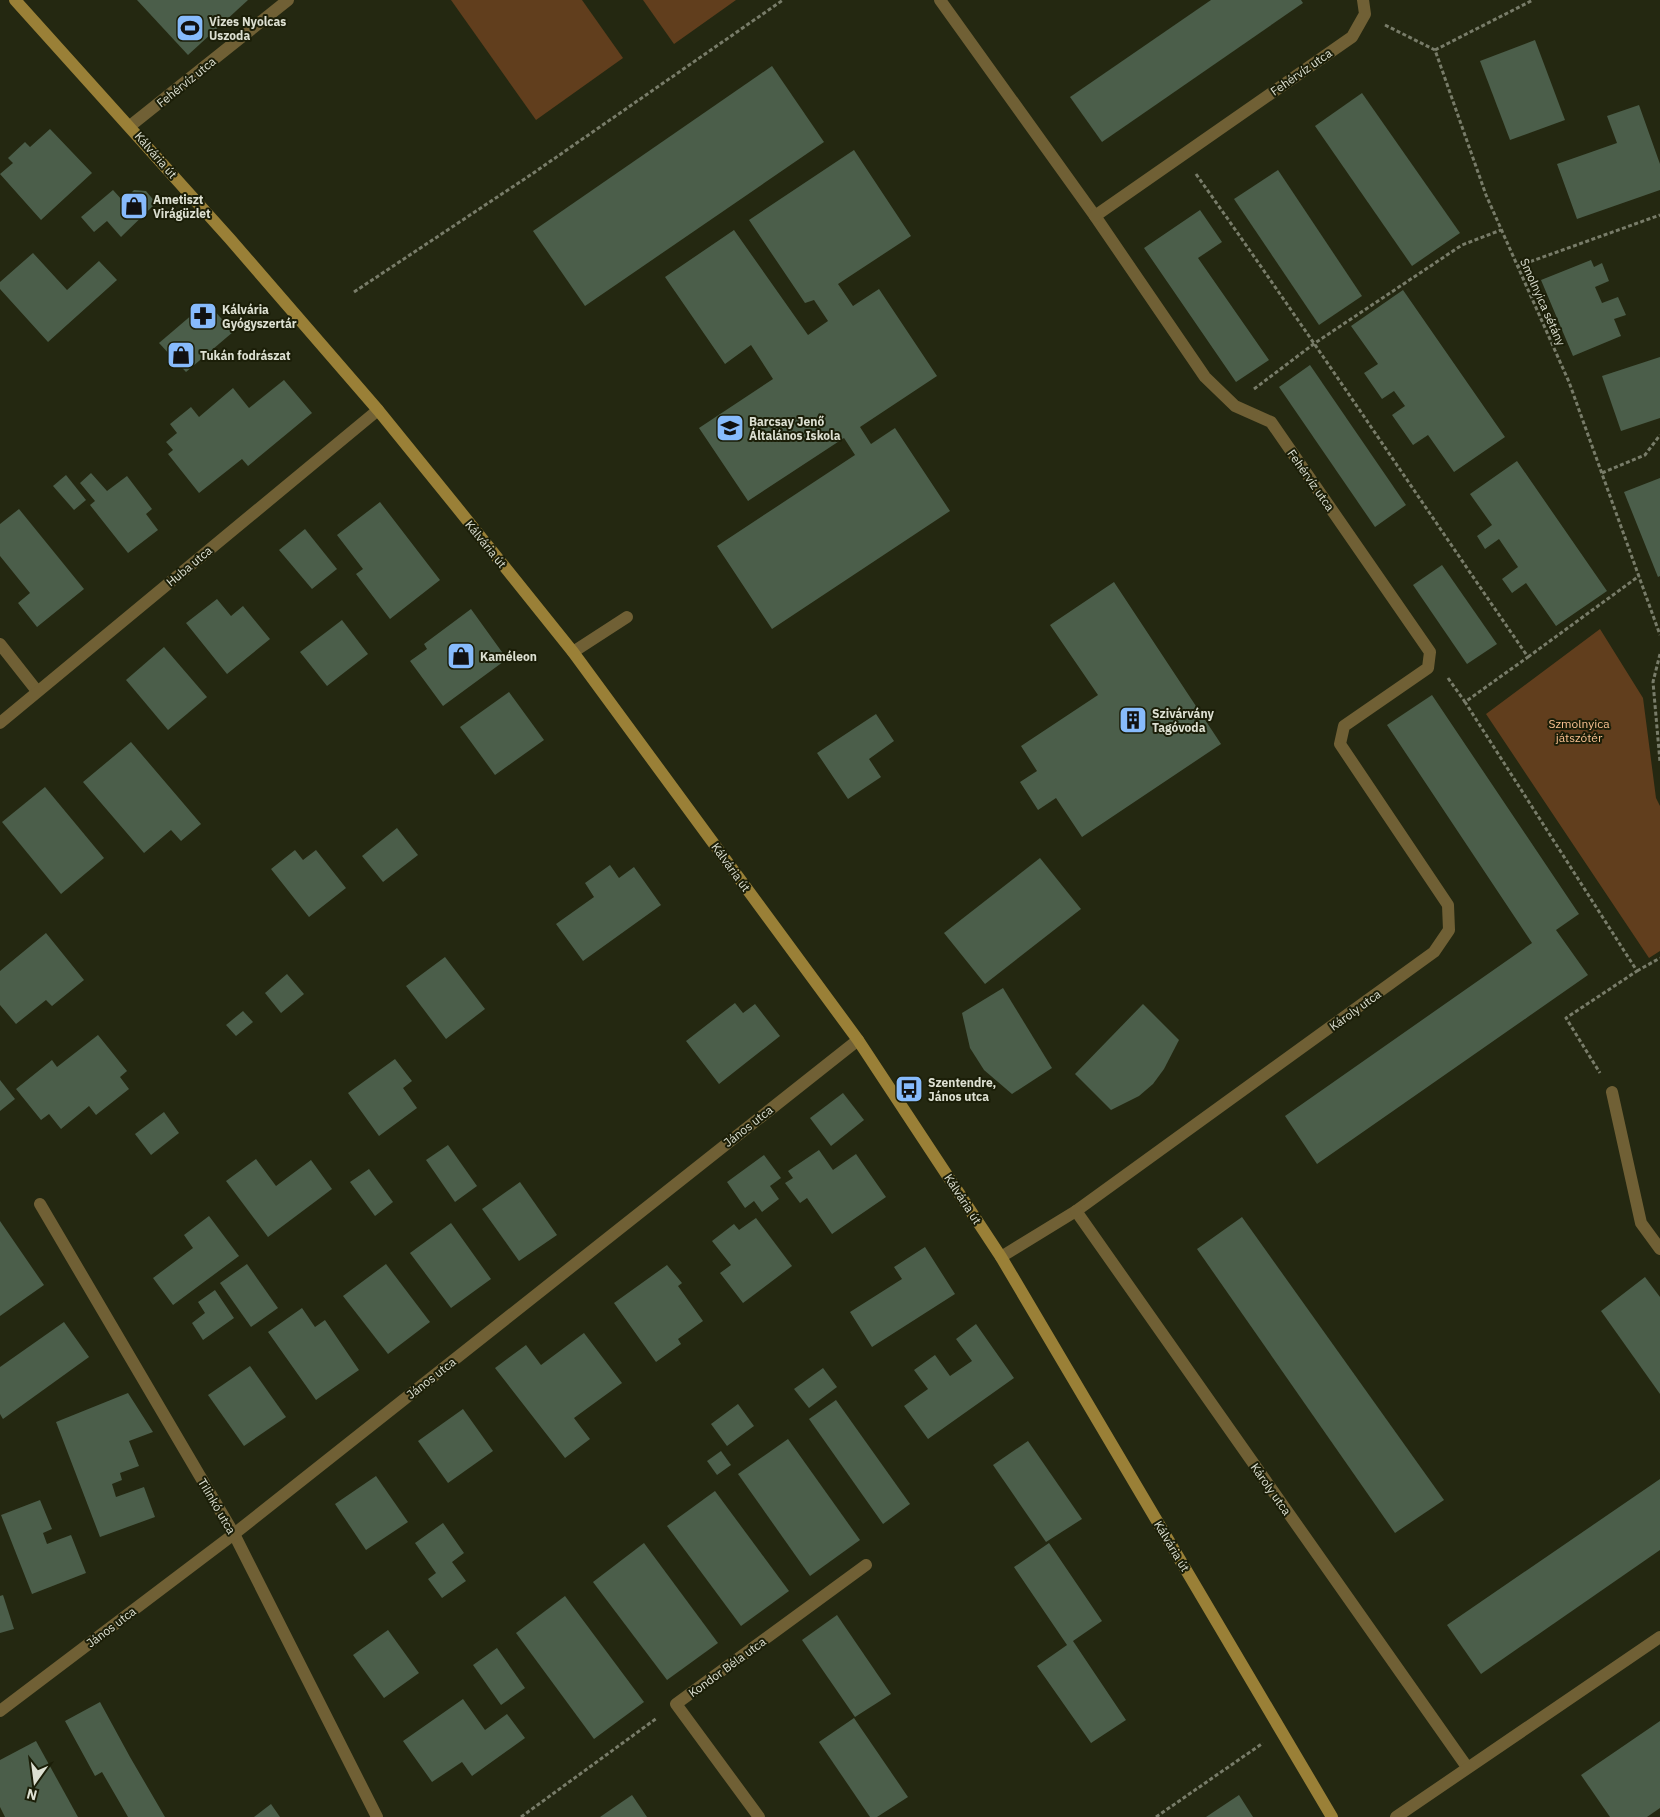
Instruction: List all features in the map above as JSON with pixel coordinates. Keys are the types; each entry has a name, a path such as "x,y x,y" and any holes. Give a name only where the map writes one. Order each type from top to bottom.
{"street":[{"name":"Kálvária út","path":"15,0 130,126 378,410 573,652 858,1040 1001,1256 1332,1817"},
{"name":"Fehérvíz utca","path":"130,126 288,0"},
{"name":"Fehérvíz utca","path":"940,0 1095,216 1205,377 1235,406 1271,422 1430,652 1428,668 1344,726 1340,744"},
{"path":"1363,0 1364,14"},
{"name":"Fehérvíz utca","path":"1095,216 1352,37 1364,14"},
{"name":"Huba utca","path":"0,723 378,410"},
{"path":"573,652 627,617"},
{"path":"0,644 37,691"},
{"name":"Károly utca","path":"1001,1256 1076,1211 1434,952 1450,930 1448,905 1340,744"},
{"name":"János utca","path":"0,1711 234,1534 858,1040"},
{"path":"1612,1092 1641,1223 1660,1249"},
{"name":"Tilinkó utca","path":"40,1204 234,1534 376,1817"},
{"name":"Károly utca","path":"1076,1211 1467,1768"},
{"name":"Kondor Béla utca","path":"759,1817 676,1704 866,1565"},
{"path":"1396,1817 1660,1637"}],"path":[{"path":"354,292 532,174 783,0"},
{"path":"1364,14 1435,50 1533,0"},
{"name":"Smolnyica sétány","path":"1435,50 1486,195 1569,382 1660,636"},
{"path":"1183,156 1315,343 1424,506 1528,656"},
{"path":"1518,266 1660,215"},
{"path":"1248,411 1254,387 1315,343 1462,245 1501,230"},
{"path":"1602,473 1645,455 1660,435"},
{"path":"1637,972 1465,702 1639,576"},
{"path":"1660,654 1653,682 1660,762"},
{"path":"1653,682 1660,679"},
{"path":"1612,1092 1566,1018 1660,958"},
{"path":"521,1817 676,1704"},
{"path":"1156,1817 1281,1730"}],"green space":[{"path":"451,0 582,0 623,58 536,120"},
{"path":"643,0 736,0 674,44"},
{"name":"Szmolnyica játszótér","path":"1600,629 1643,698 1656,798 1660,806 1660,951 1649,958 1486,714"}],"building":[{"name":"Vizes Nyolcas Uszoda","path":"137,0 248,0 188,55"},
{"path":"1211,0 1301,0 1303,3 1102,142 1070,97"},
{"path":"1535,40 1565,120 1510,140 1480,61"},
{"path":"772,66 824,142 585,306 533,231"},
{"path":"1362,93 1460,233 1412,266 1315,126"},
{"path":"1639,105 1660,164 1660,190 1577,219 1557,164 1617,143 1607,116"},
{"path":"50,129 92,173 41,220 0,174 13,163 8,158 25,142 30,147"},
{"path":"854,150 911,236 838,284 853,306 879,289 937,376 860,427 871,444 895,428 950,511 772,629 717,546 855,455 844,438 748,501 699,428 773,379 751,345 725,364 665,277 734,230 808,335 828,321 814,300 805,303 749,220"},
{"path":"1278,170 1362,296 1319,325 1234,199"},
{"path":"113,190 123,201 134,190 146,191 156,203 121,237 107,221 94,232 81,217"},
{"path":"1200,210 1222,242 1198,258 1269,360 1236,382 1144,248"},
{"path":"33,253 67,290 99,261 117,280 48,342 0,289 0,282"},
{"path":"1591,260 1594,267 1602,263 1609,281 1595,287 1602,303 1618,297 1626,315 1614,319 1621,336 1573,356 1541,280"},
{"path":"1403,290 1505,437 1454,472 1428,435 1413,445 1392,415 1405,406 1394,391 1382,399 1364,373 1378,364 1351,326"},
{"path":"207,302 233,332 186,372 159,343"},
{"path":"1660,357 1660,418 1621,431 1602,376"},
{"path":"1310,365 1406,505 1375,527 1279,387"},
{"path":"284,380 312,413 248,466 242,459 199,493 168,454 173,450 166,442 177,433 170,424 191,407 199,417 233,388 249,408"},
{"path":"1517,461 1607,591 1556,626 1526,583 1512,593 1502,579 1518,567 1499,539 1485,549 1477,536 1492,525 1470,494"},
{"path":"91,473 107,491 127,476 152,509 146,514 158,530 128,553 90,505 95,501 80,483"},
{"path":"66,475 86,500 74,510 53,486"},
{"path":"1660,478 1660,576 1658,577 1624,492"},
{"path":"380,502 440,580 390,619 356,574 363,569 337,535"},
{"path":"19,509 84,589 37,627 18,603 30,593 0,556 0,524"},
{"path":"305,529 337,569 312,589 279,550"},
{"path":"1442,565 1497,644 1467,664 1413,585"},
{"name":"Szivárvány Tagóvoda","path":"1114,582 1221,744 1082,837 1056,798 1038,810 1020,782 1037,771 1021,746 1098,695 1050,625"},
{"path":"217,599 231,616 243,606 270,639 227,674 186,623"},
{"path":"471,609 507,659 443,706 410,661 427,649 424,644"},
{"path":"342,620 368,654 327,686 300,652"},
{"path":"164,647 207,697 168,730 126,680"},
{"path":"509,692 544,740 495,775 460,727"},
{"path":"1432,695 1579,914 1556,930 1588,975 1317,1164 1285,1116 1532,943 1387,725"},
{"path":"876,714 894,741 869,759 881,777 848,799 817,753"},
{"path":"131,742 201,824 181,841 171,830 144,853 83,782"},
{"path":"45,787 104,858 61,894 2,822"},
{"path":"397,828 418,855 383,882 362,856"},
{"path":"295,850 303,860 316,850 346,888 309,917 271,869"},
{"path":"1040,858 1081,909 985,984 944,933"},
{"path":"610,865 619,878 634,867 661,905 583,961 556,924 594,897 585,883"},
{"path":"46,933 84,980 52,1006 46,1000 16,1024 0,1005 0,971"},
{"path":"445,957 485,1009 446,1039 406,986"},
{"path":"287,974 304,994 281,1013 265,993"},
{"path":"1003,988 1052,1068 1012,1094 984,1070 970,1048 962,1013"},
{"path":"735,1003 743,1013 755,1004 780,1036 719,1084 686,1041"},
{"path":"1143,1004 1179,1040 1164,1069 1153,1084 1139,1096 1111,1110 1075,1074"},
{"path":"243,1011 253,1022 236,1036 226,1025"},
{"path":"98,1035 127,1071 120,1077 129,1089 96,1115 89,1106 61,1129 49,1114 41,1120 16,1089 52,1060 57,1067"},
{"path":"395,1059 412,1081 403,1088 417,1108 379,1136 348,1093"},
{"path":"0,1080 15,1099 0,1111"},
{"path":"843,1093 864,1120 831,1146 810,1118"},
{"path":"164,1112 179,1133 151,1155 135,1134"},
{"path":"448,1145 477,1186 455,1202 426,1160"},
{"path":"819,1150 833,1170 856,1154 886,1197 832,1234 807,1198 800,1203 785,1183 793,1178 788,1171"},
{"path":"764,1155 781,1178 770,1186 779,1199 762,1212 754,1201 745,1208 727,1182"},
{"path":"256,1159 276,1186 311,1160 332,1189 268,1237 226,1181"},
{"path":"369,1169 393,1202 375,1216 350,1182"},
{"path":"520,1182 557,1235 519,1261 482,1209"},
{"path":"209,1216 239,1256 173,1305 153,1278 193,1248 184,1235"},
{"path":"1242,1217 1444,1500 1395,1533 1197,1249"},
{"path":"756,1218 792,1266 743,1303 720,1273 731,1265 712,1241 734,1224 739,1230"},
{"path":"0,1221 44,1285 0,1316"},
{"path":"451,1223 491,1279 451,1308 410,1253"},
{"path":"925,1247 955,1294 872,1347 850,1312 902,1279 894,1267"},
{"path":"247,1264 278,1308 251,1327 220,1283"},
{"path":"386,1264 430,1322 388,1354 343,1296"},
{"path":"667,1265 682,1283 678,1286 703,1321 678,1339 681,1344 656,1362 614,1303"},
{"path":"1645,1277 1660,1297 1660,1394 1601,1311"},
{"path":"215,1290 234,1318 203,1340 192,1323 205,1313 198,1302"},
{"path":"302,1308 315,1327 325,1320 359,1370 316,1400 268,1332"},
{"path":"64,1322 89,1357 3,1419 0,1414 0,1367"},
{"path":"976,1324 1014,1378 928,1439 904,1406 928,1389 914,1370 935,1355 950,1376 972,1361 956,1339"},
{"path":"584,1333 622,1383 574,1418 590,1439 565,1458 495,1368 526,1345 541,1365"},
{"path":"250,1366 286,1417 244,1446 208,1395"},
{"path":"823,1368 837,1387 809,1408 794,1389"},
{"path":"128,1393 153,1432 129,1441 139,1466 120,1473 122,1480 112,1484 116,1497 144,1487 155,1517 100,1537 56,1422"},
{"path":"836,1400 910,1504 883,1524 809,1419"},
{"path":"738,1404 754,1426 727,1446 711,1424"},
{"path":"463,1409 493,1451 448,1483 418,1441"},
{"path":"788,1439 860,1540 810,1576 738,1474"},
{"path":"1028,1441 1082,1519 1046,1542 993,1465"},
{"path":"721,1451 731,1465 717,1475 707,1461"},
{"path":"376,1476 408,1522 366,1550 335,1504"},
{"path":"1660,1479 1660,1550 1481,1674 1447,1625"},
{"path":"715,1491 789,1591 741,1626 667,1526"},
{"path":"40,1500 52,1529 43,1533 47,1544 71,1535 86,1573 32,1594 1,1515"},
{"path":"443,1523 464,1553 452,1562 466,1581 442,1598 428,1579 436,1573 415,1543"},
{"path":"644,1543 718,1643 667,1680 593,1582"},
{"path":"1049,1543 1102,1621 1073,1641 1126,1720 1091,1743 1037,1666 1067,1645 1014,1567"},
{"path":"3,1595 14,1629 0,1633 0,1596"},
{"path":"565,1596 644,1702 594,1739 516,1633"},
{"path":"837,1615 891,1694 855,1717 802,1640"},
{"path":"388,1630 419,1673 384,1698 353,1655"},
{"path":"497,1648 525,1688 501,1705 473,1665"},
{"path":"463,1699 485,1730 507,1714 525,1738 472,1776 462,1762 432,1782 403,1741"},
{"path":"100,1702 165,1817 128,1817 102,1772 95,1776 65,1721"},
{"path":"854,1718 908,1797 877,1817 870,1817 819,1742"},
{"path":"1660,1721 1660,1808 1647,1817 1610,1817 1581,1775"},
{"path":"36,1741 78,1817 5,1817 0,1807 0,1760"},
{"path":"632,1795 647,1817 600,1817"},
{"path":"1239,1795 1253,1817 1206,1817"},
{"path":"271,1804 280,1817 254,1817"}],"place":[{"name":"Vizes Nyolcas Uszoda","path":"190,28"},
{"name":"Ametiszt Virágüzlet","path":"134,206"},
{"name":"Kálvária Gyógyszertár","path":"203,316"},
{"name":"Tukán fodrászat","path":"181,355"},
{"name":"Barcsay Jenő Általános Iskola","path":"730,428"},
{"name":"Kaméleon","path":"461,656"},
{"name":"Szivárvány Tagóvoda","path":"1133,720"},
{"name":"Szentendre, János utca","path":"909,1089"}]}
